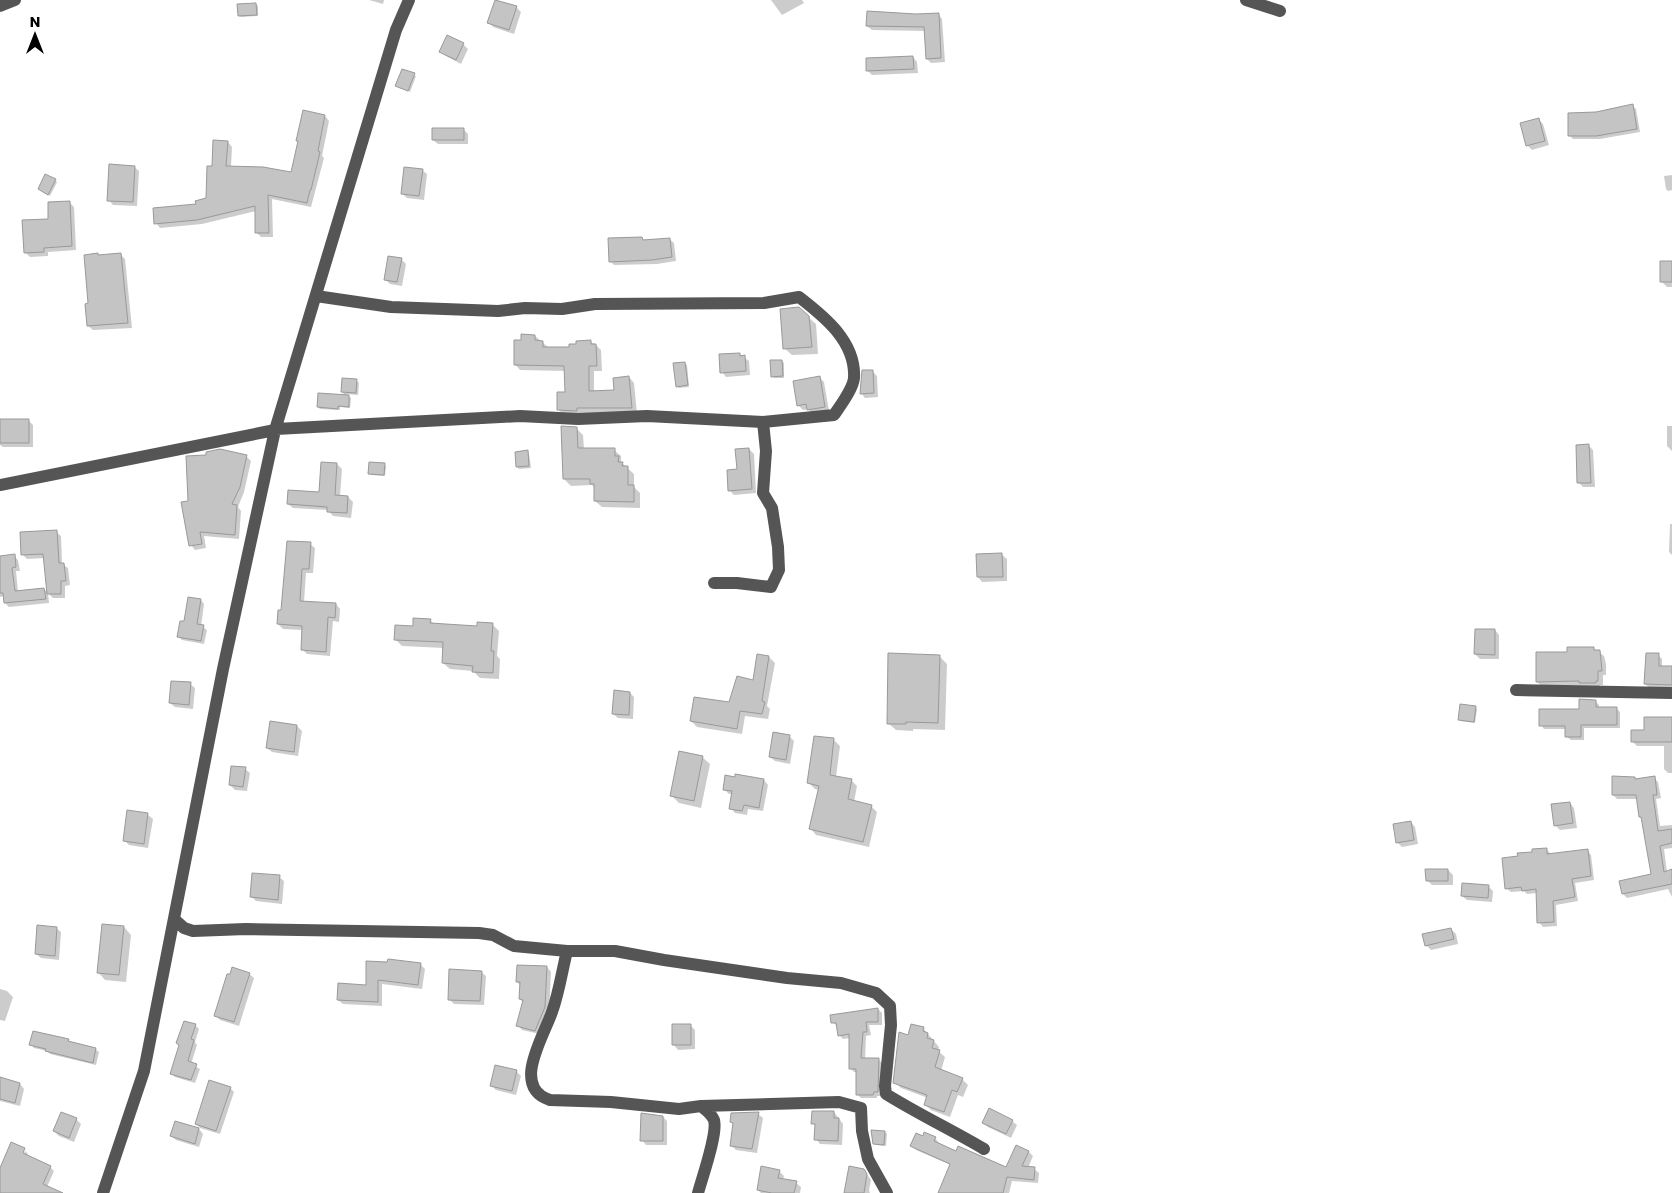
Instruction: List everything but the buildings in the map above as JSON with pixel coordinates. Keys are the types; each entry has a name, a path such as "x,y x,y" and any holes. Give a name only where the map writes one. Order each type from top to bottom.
{"street":[{"path":"0,6 15,0"},
{"path":"103,1193 144,1070 224,669 275,429 396,30 409,0"},
{"path":"1246,0 1280,11"},
{"path":"0,484 275,429 520,416 578,419 647,416 763,422 834,415 845,399 854,379 850,352 828,320 799,297 764,303 594,304 562,309 525,308 498,311 391,308 316,296"},
{"path":"714,583 737,583 771,587 779,570 778,546 772,508 763,493 766,451 763,422"},
{"path":"1516,690 1672,693"},
{"path":"174,919 184,928 193,931 246,929 479,933 493,935 514,946 567,952 615,951 778,976 841,983 876,994 890,1006 891,1026 885,1086 886,1094 906,1107 945,1126 984,1149"},
{"path":"567,952 552,1012 532,1059 531,1081 535,1092 542,1098 550,1100 611,1102 679,1109 701,1106 838,1102 861,1108 862,1130 868,1159 887,1193"},
{"path":"698,1193 711,1149 715,1123 710,1114 701,1106"}]}
